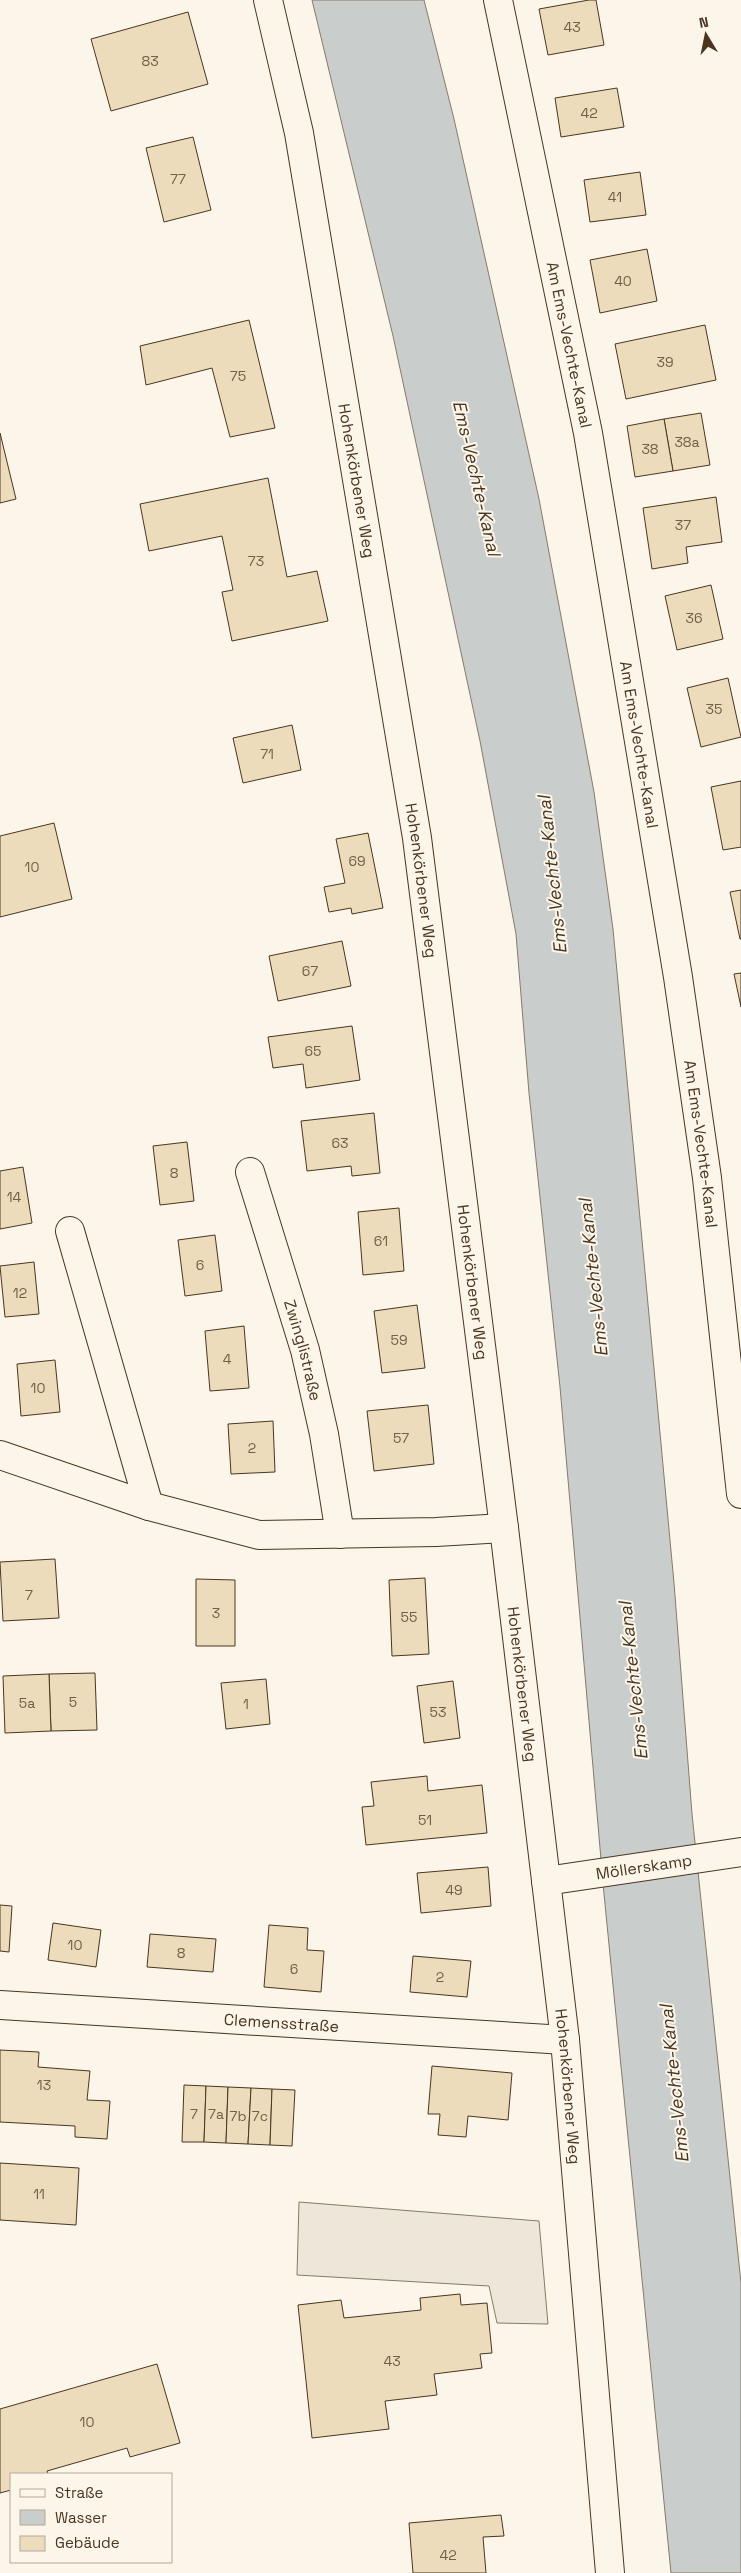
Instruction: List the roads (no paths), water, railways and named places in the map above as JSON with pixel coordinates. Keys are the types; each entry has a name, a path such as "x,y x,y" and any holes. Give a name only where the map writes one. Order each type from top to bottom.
{"street":[{"name":"Hohenkörbener Weg","path":"268,0 299,133 417,838 504,1528 565,2040 610,2573"},
{"name":"Am Ems-Vechte-Kanal","path":"498,0 588,433 678,977 707,1178 741,1494"},
{"name":"Zwinglistraße","path":"250,1172 305,1350 324,1434 340,1534"},
{"path":"70,1231 149,1506"},
{"path":"0,1455 149,1506 259,1535 504,1528"},
{"name":"Möllerskamp","path":"546,1881 732,1854"},
{"name":"Clemensstraße","path":"0,2005 565,2040"}],"water":[{"name":"Ems-Vechte-Kanal","path":"312,0 424,0 454,119 539,499 594,792 613,929 674,1583 692,1814 741,2283 741,2573 671,2573 604,1894 560,1387 529,1093 516,934 480,741 393,336"}]}
